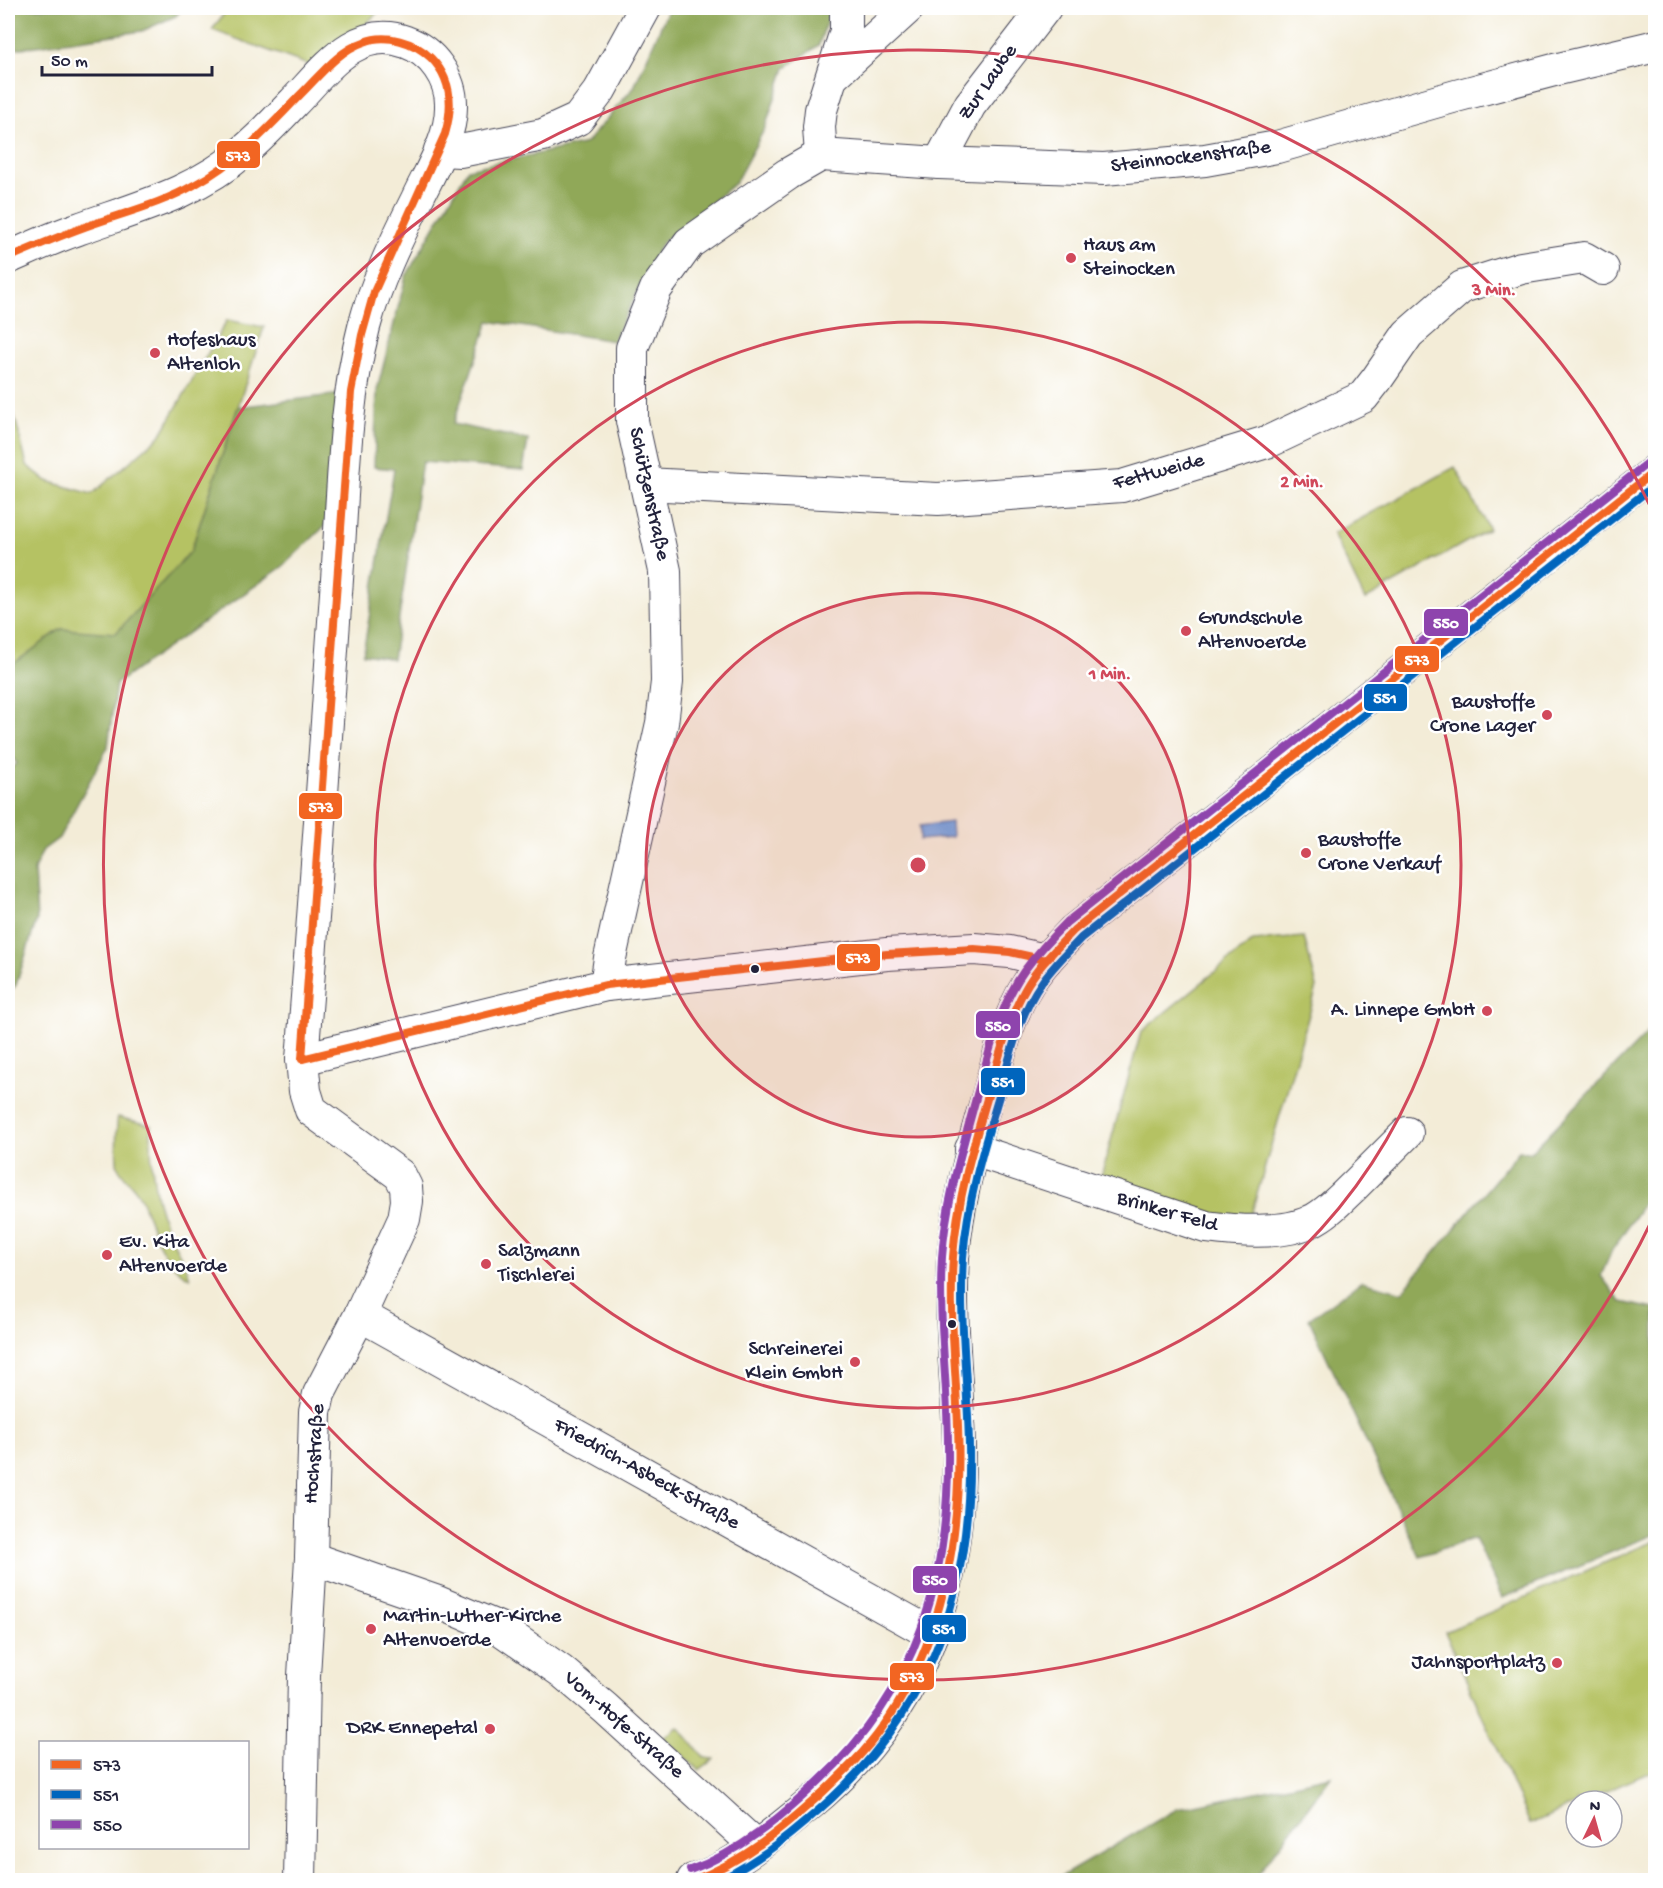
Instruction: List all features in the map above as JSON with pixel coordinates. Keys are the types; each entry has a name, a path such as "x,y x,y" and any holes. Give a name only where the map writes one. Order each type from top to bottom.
{"street":[{"path":"440,150 460,151 543,135 578,119 600,90 645,8"},
{"path":"821,155 819,127 821,110 846,31 846,8"},
{"path":"831,77 908,8"},
{"name":"Zur Laube","path":"939,163 970,105 1045,8"},
{"name":"Hochstraße","path":"8,258 191,187 218,171 243,152 295,102 332,60 349,48 368,41 389,39 407,42 436,62 449,89 452,105 449,124 440,150 379,280 365,322 353,383 344,484 302,1059 304,1091 311,1110 400,1175 406,1186 407,1201 404,1219 360,1315 319,1394 315,1412 311,1558 304,1676 300,1881"},
{"name":"Steinnockenstraße","path":"821,155 939,163 1104,169 1205,160 1277,147 1499,84 1656,46"},
{"name":"Schützenstraße","path":"606,985 662,723 667,682 665,570 632,421 632,348 656,289 689,243 788,174 821,155"},
{"name":"Fettweide","path":"646,484 938,499 1122,486 1270,441 1363,397 1408,334 1462,288 1521,268 1584,258 1602,269"},
{"path":"693,1881 724,1867 777,1832 845,1773 873,1742 909,1688 933,1634 951,1567 958,1497 959,1447 953,1324 953,1259 960,1202 971,1149 1014,1014 1027,984 1074,930 1656,470"},
{"path":"302,1059 606,985 809,962 963,950 1010,952 1046,960"},
{"name":"Brinker Feld","path":"971,1149 1206,1227 1260,1230 1291,1228 1311,1222 1335,1205 1407,1133"},
{"name":"Friedrich-Asbeck-Straße","path":"360,1315 933,1634"},
{"name":"Vom-Hofe-Straße","path":"311,1558 435,1601 499,1629 561,1671 756,1845"}],"green space":[{"path":"8,8 183,8 176,16 142,31 8,50"},
{"path":"228,8 382,8 360,30 311,66 212,30"},
{"path":"669,8 831,8 819,45 785,68 765,128 735,183 661,244 613,341 489,321 453,424 528,440 523,470 422,462 393,659 363,654 394,469 374,467 377,390 406,276 468,169 586,143 634,87"},
{"path":"227,320 264,327 191,551 116,634 61,629 8,668 8,391 27,465 47,481 92,494 160,436"},
{"path":"340,394 326,525 282,567 116,684 108,747 59,838 43,850 34,870 37,919 16,985 8,994 8,770 17,764 8,749 8,668 61,629 116,633 191,551 238,407"},
{"path":"1455,467 1489,529 1365,600 1333,534"},
{"path":"1304,937 1317,987 1249,1222 1198,1218 1100,1180 1141,1032 1253,941"},
{"path":"1655,1025 1655,1186 1612,1250 1601,1276 1621,1302 1655,1309 1655,1534 1502,1598 1475,1538 1420,1557 1309,1319 1362,1281 1402,1292 1519,1151 1531,1152"},
{"path":"118,1117 151,1125 152,1164 158,1202 166,1227 190,1278 179,1271 163,1252 138,1193 118,1167 116,1142"},
{"name":"Jahnsportplatz","path":"1655,1541 1655,1770 1611,1789 1564,1789 1564,1809 1530,1824 1445,1632"},
{"path":"678,1727 705,1758 714,1759 699,1770 663,1738"},
{"path":"1331,1776 1254,1880 1055,1880 1177,1809"}],"water":[{"path":"951,822 952,837 920,840 920,826"}],"transit line":[{"name":"573","path":"8,258 71,232 170,197 209,176 262,134 337,58 354,46 382,38 400,41 424,52 444,75 450,104 445,134 374,292 362,335 351,392 302,1059"},
{"name":"550","path":"690,1870 725,1854 759,1833 805,1794 853,1746 881,1709 903,1670 921,1629 934,1587 947,1496 948,1423 941,1281 947,1214 992,1042 1002,1012 1024,971 1067,922 1649,462"},
{"name":"573","path":"693,1880 729,1864 762,1843 823,1792 862,1753 876,1737 904,1694 935,1622 945,1584 957,1506 958,1426 952,1299 953,1257 958,1215 972,1153 1005,1036 1021,997 1033,977 1074,930 1656,470"},
{"name":"551","path":"720,1880 750,1863 792,1832 832,1798 868,1761 898,1722 922,1681 941,1638 954,1593 963,1546 968,1497 969,1446 962,1282 968,1217 982,1156 1016,1037 1027,1009 1042,982 1081,938 1656,484"},
{"name":"573","path":"302,1059 606,985 887,954 974,949 1010,952 1046,960"}],"place":[{"name":"Haus am Steinocken","path":"1071,258"},
{"name":"Hofeshaus Altenloh","path":"155,353"},
{"name":"Grundschule Altenvoerde","path":"1186,631"},
{"name":"Baustoffe Crone Lager","path":"1547,715"},
{"name":"Baustoffe Crone Verkauf","path":"1306,853"},
{"name":"A. Linnepe GmbH","path":"1487,1011"},
{"name":"Ev. Kita Altenvoerde","path":"107,1255"},
{"name":"Salzmann Tischlerei","path":"486,1264"},
{"name":"Schreinerei Klein GmbH","path":"855,1362"},
{"name":"Martin-Luther-Kirche Altenvoerde","path":"371,1629"},
{"name":"Jahnsportplatz","path":"1557,1663"},
{"name":"DRK Ennepetal","path":"490,1729"}]}
